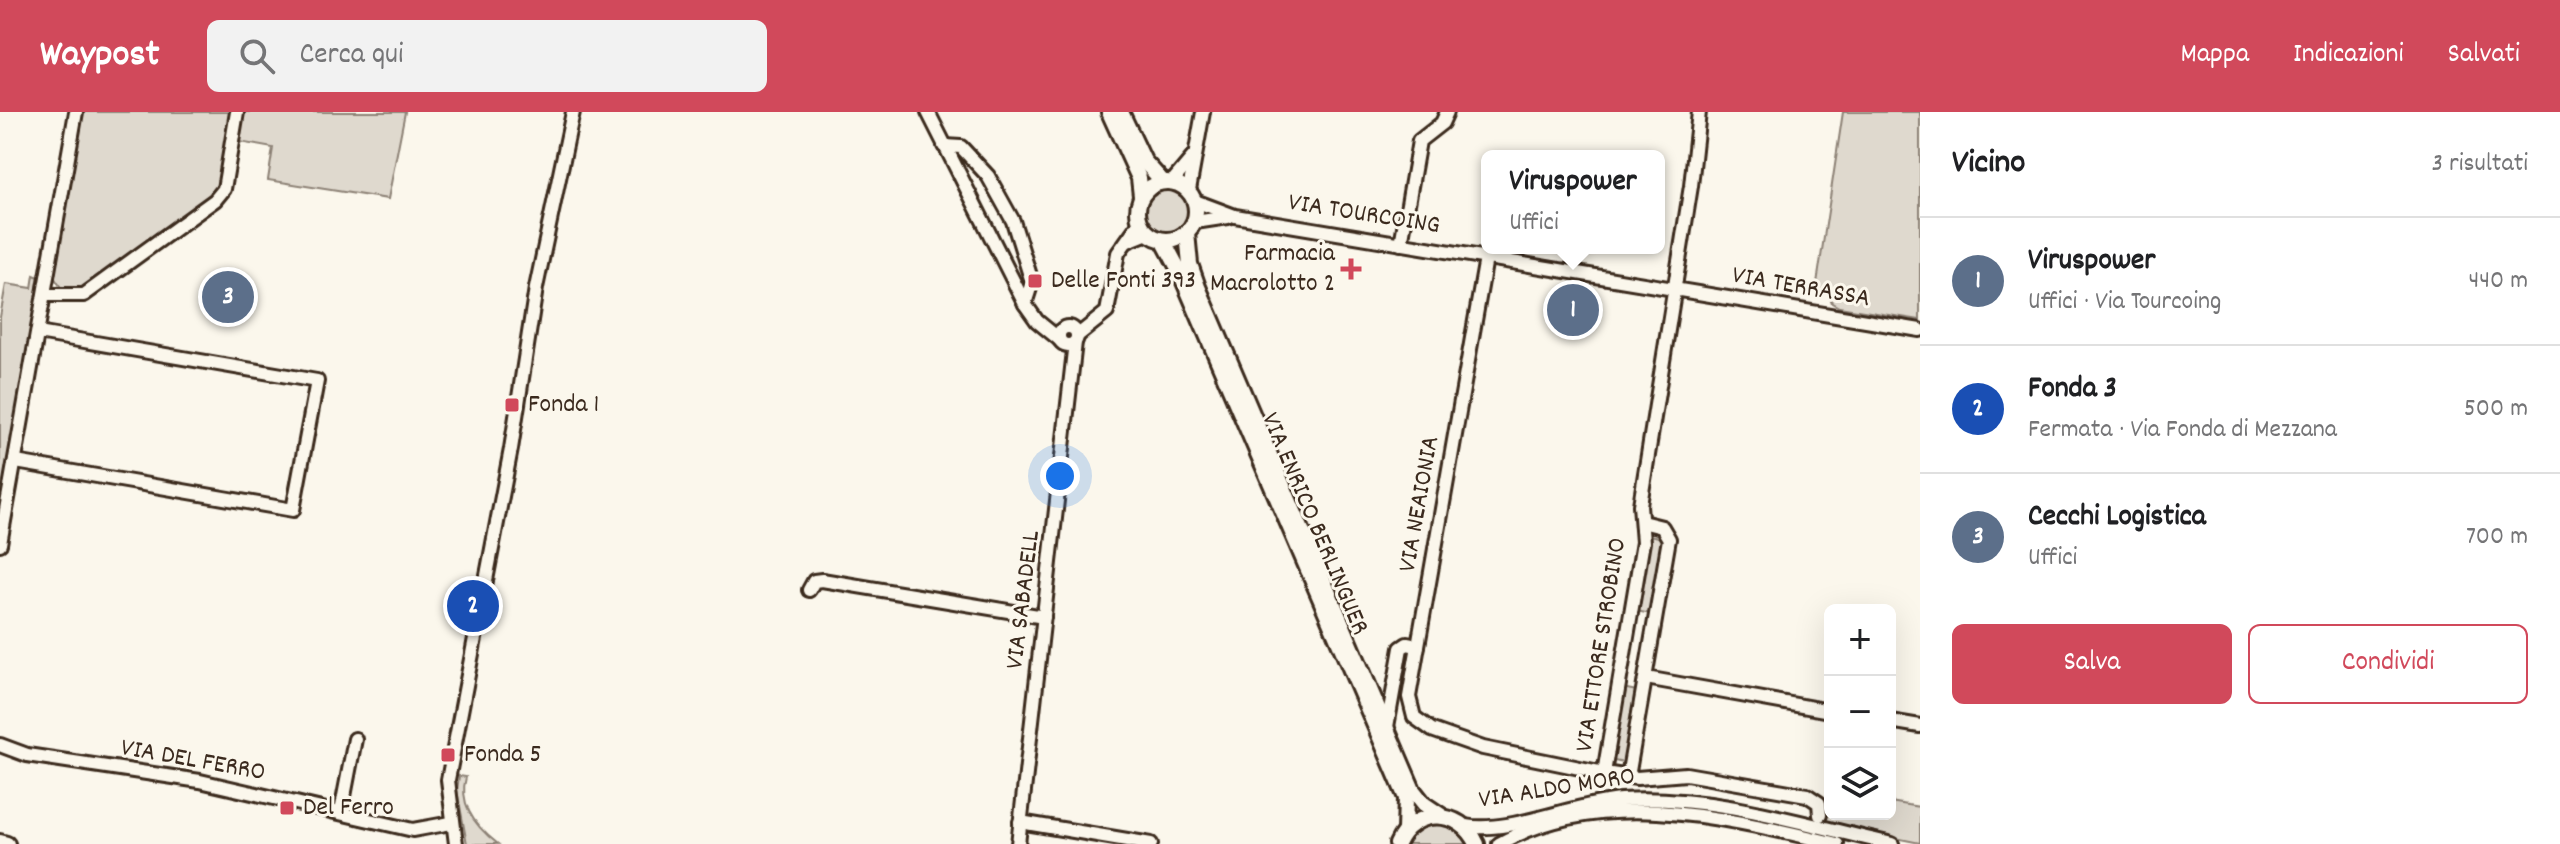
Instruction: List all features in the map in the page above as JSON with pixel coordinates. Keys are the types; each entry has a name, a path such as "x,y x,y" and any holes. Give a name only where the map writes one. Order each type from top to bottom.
{"main road":[{"path":"1109,112 1139,178 1141,196 1138,209 1144,228 1163,240 1176,239 1191,227"},
{"path":"1121,112 1144,161 1168,182 1192,196"},
{"path":"1141,196 1150,186 1168,182"},
{"name":"VIA ENRICO BERLINGUER","path":"1192,196 1190,264 1198,287 1418,797 1442,816"},
{"name":"VIA ENRICO BERLINGUER","path":"1163,240 1179,270 1406,798 1401,838"},
{"path":"1401,838 1421,819 1442,816 1465,826 1477,844"},
{"path":"0,842 7,844"}],"street":[{"path":"0,544 76,112"},
{"path":"46,295 84,295 215,200 224,189 237,112"},
{"path":"456,844 448,780 511,449 536,288 573,112"},
{"path":"928,112 1032,316 1066,336 1104,316 1110,305 1116,256 1125,242 1144,228"},
{"path":"1192,196 1193,157 1203,112"},
{"path":"1401,244 1417,146 1422,137 1442,123 1447,112"},
{"name":"VIA ETTORE STROBINO","path":"1604,773 1643,542 1640,505 1675,289 1699,112"},
{"path":"944,146 961,147 988,176 1013,221 1032,282 1025,304"},
{"path":"1168,182 1193,157"},
{"name":"VIA TOURCOING","path":"1192,196 1235,216 1675,289"},
{"name":"VIA TOURCOING","path":"1191,227 1235,216"},
{"name":"VIA NEAIONIA","path":"1486,258 1408,703 1419,722 1448,736 1483,748 1604,773"},
{"name":"VIA TERRASSA","path":"1675,289 1920,330"},
{"path":"16,462 293,510 317,381 38,333"},
{"name":"VIA SABADELL","path":"1018,844 1072,361 1066,336"},
{"name":"VIA ETTORE STROBINO","path":"1628,777 1669,535 1662,527 1642,522"},
{"path":"809,590 814,581 822,580 1044,617"},
{"path":"1387,727 1401,648 1407,644 1418,646"},
{"path":"1646,678 1824,710"},
{"path":"1896,722 1920,726"},
{"path":"341,812 355,739"},
{"name":"VIA DEL FERRO","path":"0,745 27,755 200,781 413,830 451,823"},
{"path":"1604,773 1628,777 1686,774 1770,787 1811,797 1819,803 1820,815"},
{"name":"VIA ALDO MORO","path":"1465,826 1496,828 1596,803 1649,800 1732,808 1892,844"},
{"name":"VIA ALDO MORO","path":"1499,844 1558,823 1642,811 1727,819 1837,844"},
{"path":"1020,822 1151,844"}],"shaded area":[{"path":"82,112 233,112 215,193 80,292 64,292 54,277"},
{"path":"244,112 405,112 388,199 268,180 273,148 239,142"},
{"path":"1843,112 1920,112 1920,320 1839,307 1832,303 1829,293 1816,290"},
{"path":"1167,188 1183,195 1190,211 1183,227 1167,234 1151,227 1144,211 1151,195"},
{"path":"34,275 39,277 0,508 0,317 6,284 32,288"},
{"path":"1649,535 1664,538 1651,614 1636,611"},
{"path":"1622,688 1637,691 1624,763 1609,760"},
{"path":"459,776 466,777 465,797 471,815 498,844 467,844 457,790"},
{"path":"1896,803 1920,807 1920,843 1842,827 1826,820 1896,820"},
{"path":"1436,822 1459,830 1470,844 1404,844 1413,832"}],"place":[{"name":"Farmacia Macrolotto 2","path":"1351,269"},
{"name":"Delle Fonti 393","path":"1035,281"},
{"name":"Cecchi Logistica","path":"228,297"},
{"name":"Viruspower","path":"1573,310"},
{"name":"Fonda 1","path":"512,405"},
{"name":"Fonda 3","path":"473,606"},
{"name":"Fonda 5","path":"448,755"},
{"name":"Del Ferro","path":"287,808"}]}
